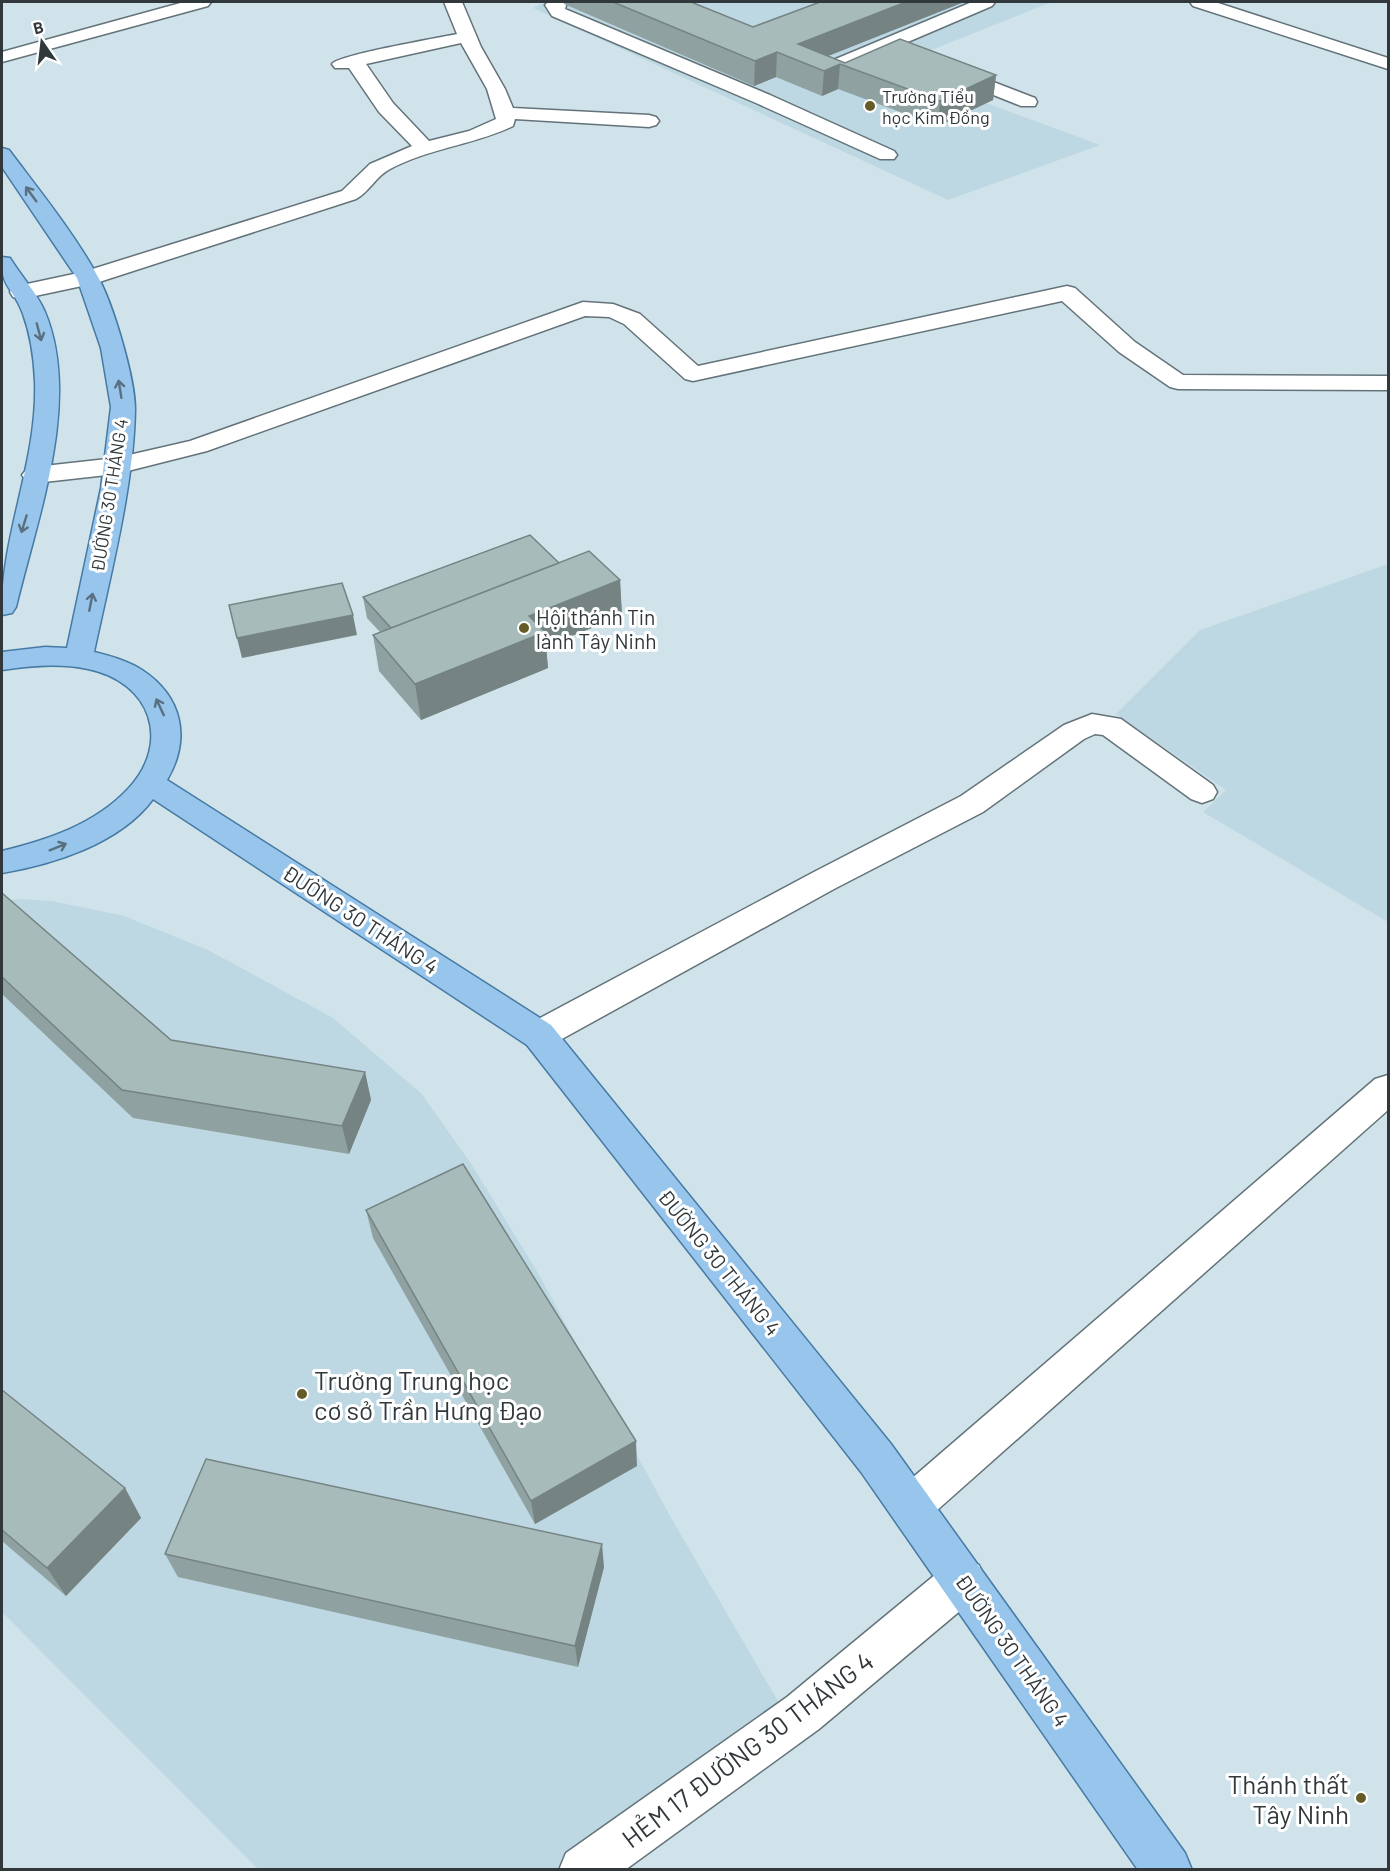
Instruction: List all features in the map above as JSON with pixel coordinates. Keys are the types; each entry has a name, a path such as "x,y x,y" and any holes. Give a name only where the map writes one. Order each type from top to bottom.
{"main road":[{"name":"ĐƯỜNG 30 THÁNG 4","path":"2,154 88,278 113,348 123,407 114,488 79,659"},
{"path":"2,263 34,312 43,346 48,397 40,462 2,607"},
{"path":"2,661 53,656 97,662 130,675 154,696 166,722 165,751 150,783 123,811 85,836 39,855 2,862"},
{"name":"ĐƯỜNG 30 THÁNG 4","path":"150,783 539,1035 876,1458 1168,1869"}],"street":[{"path":"2,57 202,2"},
{"path":"21,291 88,278 349,195 358,191 373,171 382,165 426,149 489,131 506,122 506,112 466,37 453,2"},
{"path":"559,2 554,5 558,12 763,99 887,155"},
{"path":"814,75 986,2"},
{"path":"1199,2 1389,64"},
{"path":"426,149 400,127 348,62 466,37"},
{"path":"883,46 905,54"},
{"path":"939,67 1028,102"},
{"path":"763,99 783,89"},
{"path":"506,112 649,121"},
{"path":"35,475 116,466 198,446 583,309 613,311 632,319 693,374 1067,293 1127,347 1178,382 1389,383"},
{"path":"539,1035 823,881 972,804 1074,732 1092,724 1111,726 1202,792"},
{"path":"911,1506 1389,1089"},
{"name":"HẺM 17 ĐƯỜNG 30 THÁNG 4","path":"583,1869 803,1713 963,1580"}],"shaded area":[{"name":"Trường Tiểu học Kim Đồng","path":"544,2 1052,2 889,67 1100,145 948,200 533,8"},
{"path":"1388,564 1388,922 1203,812 1226,790 1116,714 1200,630"},
{"name":"Trường Trung học cơ sở Trần Hưng Đạo","path":"19,899 52,901 124,916 208,950 333,1018 421,1093 472,1165 538,1273 669,1514 779,1703 572,1869 258,1869 2,1612 2,901"}],"building":[{"path":"613,2 691,2 753,27 820,2 906,2 798,44 845,63 900,39 996,75 940,101 840,64 824,71 777,52 755,61"},
{"path":"530,535 559,563 391,628 363,597"},
{"path":"589,551 620,580 529,616 545,632 415,684 373,635"},
{"path":"342,583 353,615 237,638 229,605"},
{"path":"2,893 171,1040 365,1072 342,1126 122,1090 2,977"},
{"path":"463,1164 636,1441 531,1501 366,1210"},
{"path":"2,1390 125,1488 47,1568 2,1530"},
{"path":"206,1459 602,1544 575,1646 165,1554"}],"place":[{"name":"Trường Tiểu học Kim Đồng","path":"870,106"},
{"name":"Hội thánh Tin lành Tây Ninh","path":"524,628"},
{"name":"Trường Trung học cơ sở Trần Hưng Đạo","path":"302,1394"},
{"name":"Thánh thất Tây Ninh","path":"1361,1798"}]}
